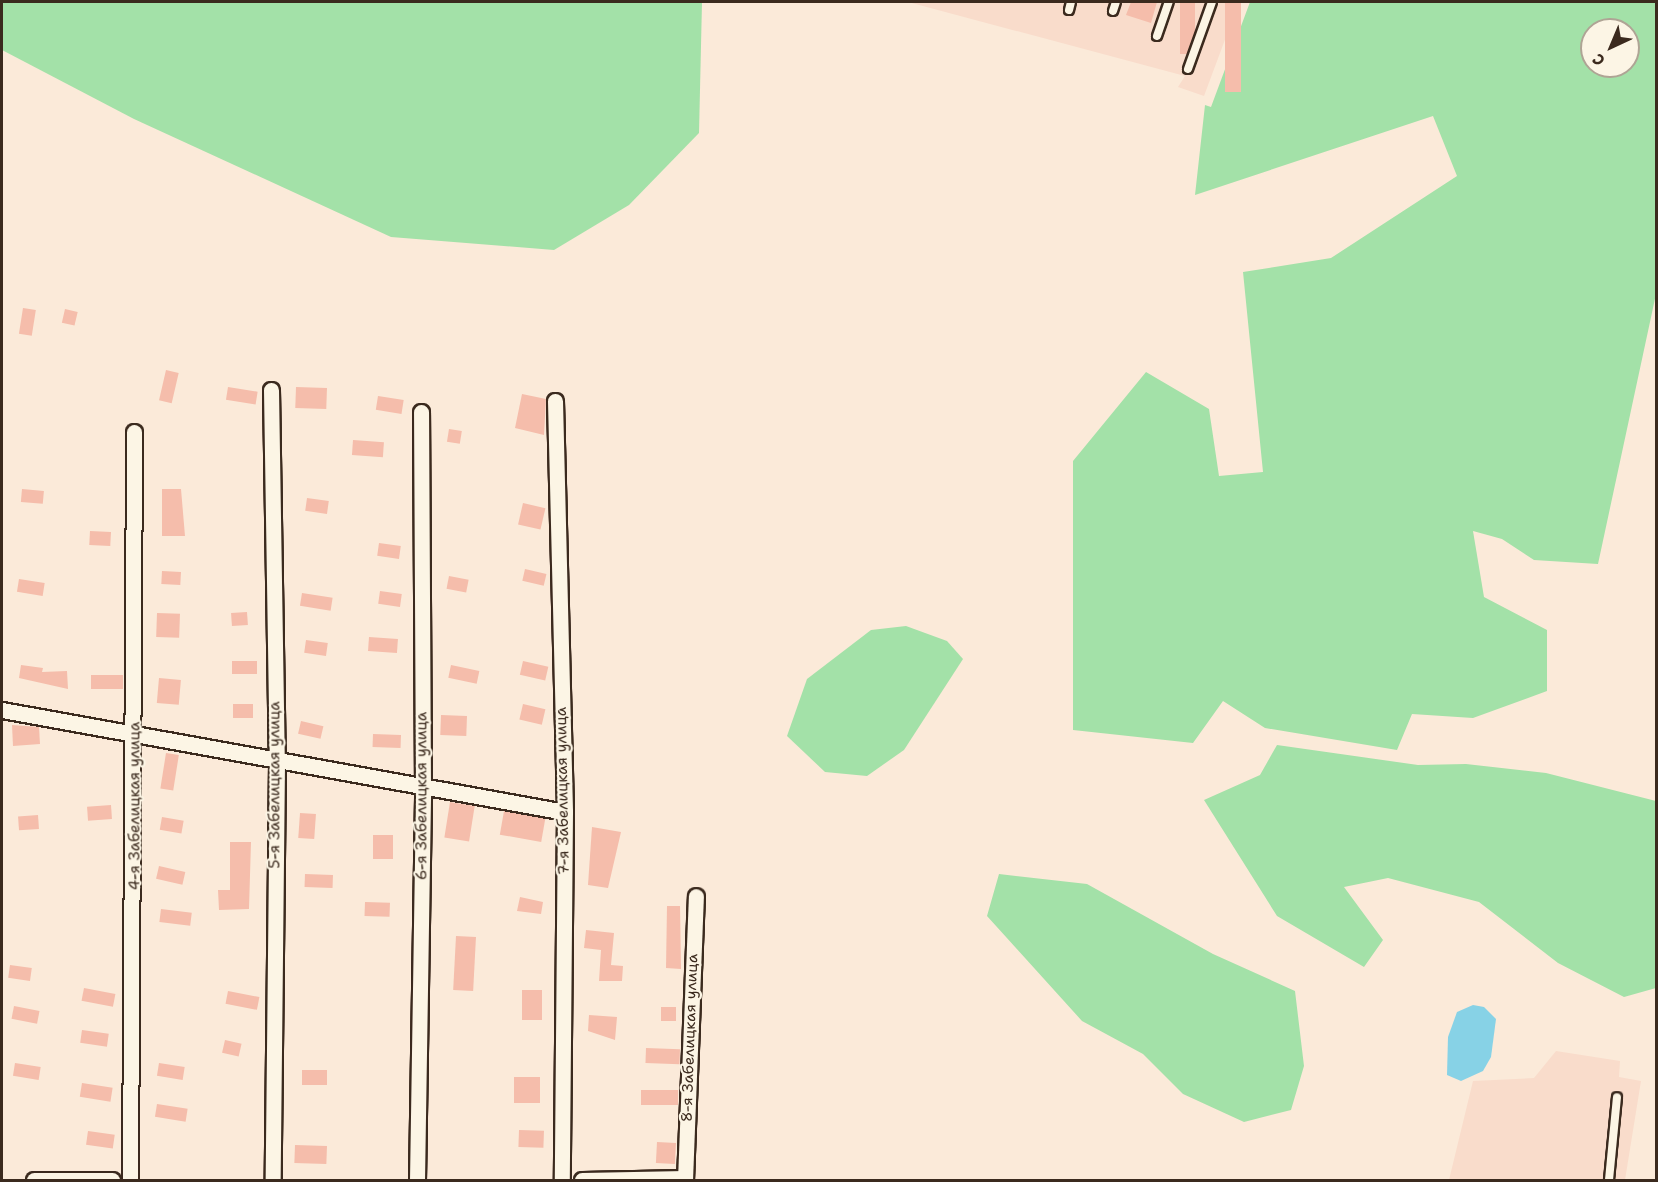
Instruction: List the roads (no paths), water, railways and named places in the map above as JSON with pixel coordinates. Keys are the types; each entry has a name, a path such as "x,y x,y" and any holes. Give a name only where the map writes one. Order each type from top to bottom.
{"street":[{"name":"5-я Забелицкая улица","path":"271,390 277,764 273,1180"},
{"name":"7-я Забелицкая улица","path":"555,401 565,812 562,1180"},
{"name":"6-я Забелицкая улица","path":"417,1180 423,788 421,412"},
{"name":"4-я Забелицкая улица","path":"130,1180 135,738 134,432"},
{"path":"2,710 135,738 277,764 565,812"},
{"name":"8-я Забелицкая улица","path":"685,1179 696,896"},
{"path":"582,1180 685,1179"},
{"path":"34,1180 111,1180"}],"lane":[{"path":"1113,11 1116,2"},
{"path":"1157,36 1169,2"},
{"path":"1188,69 1212,2"},
{"path":"1609,1180 1617,1097"}],"water":[{"path":"1473,1005 1484,1007 1496,1019 1491,1057 1483,1071 1461,1081 1447,1075 1448,1037 1457,1012"}]}
